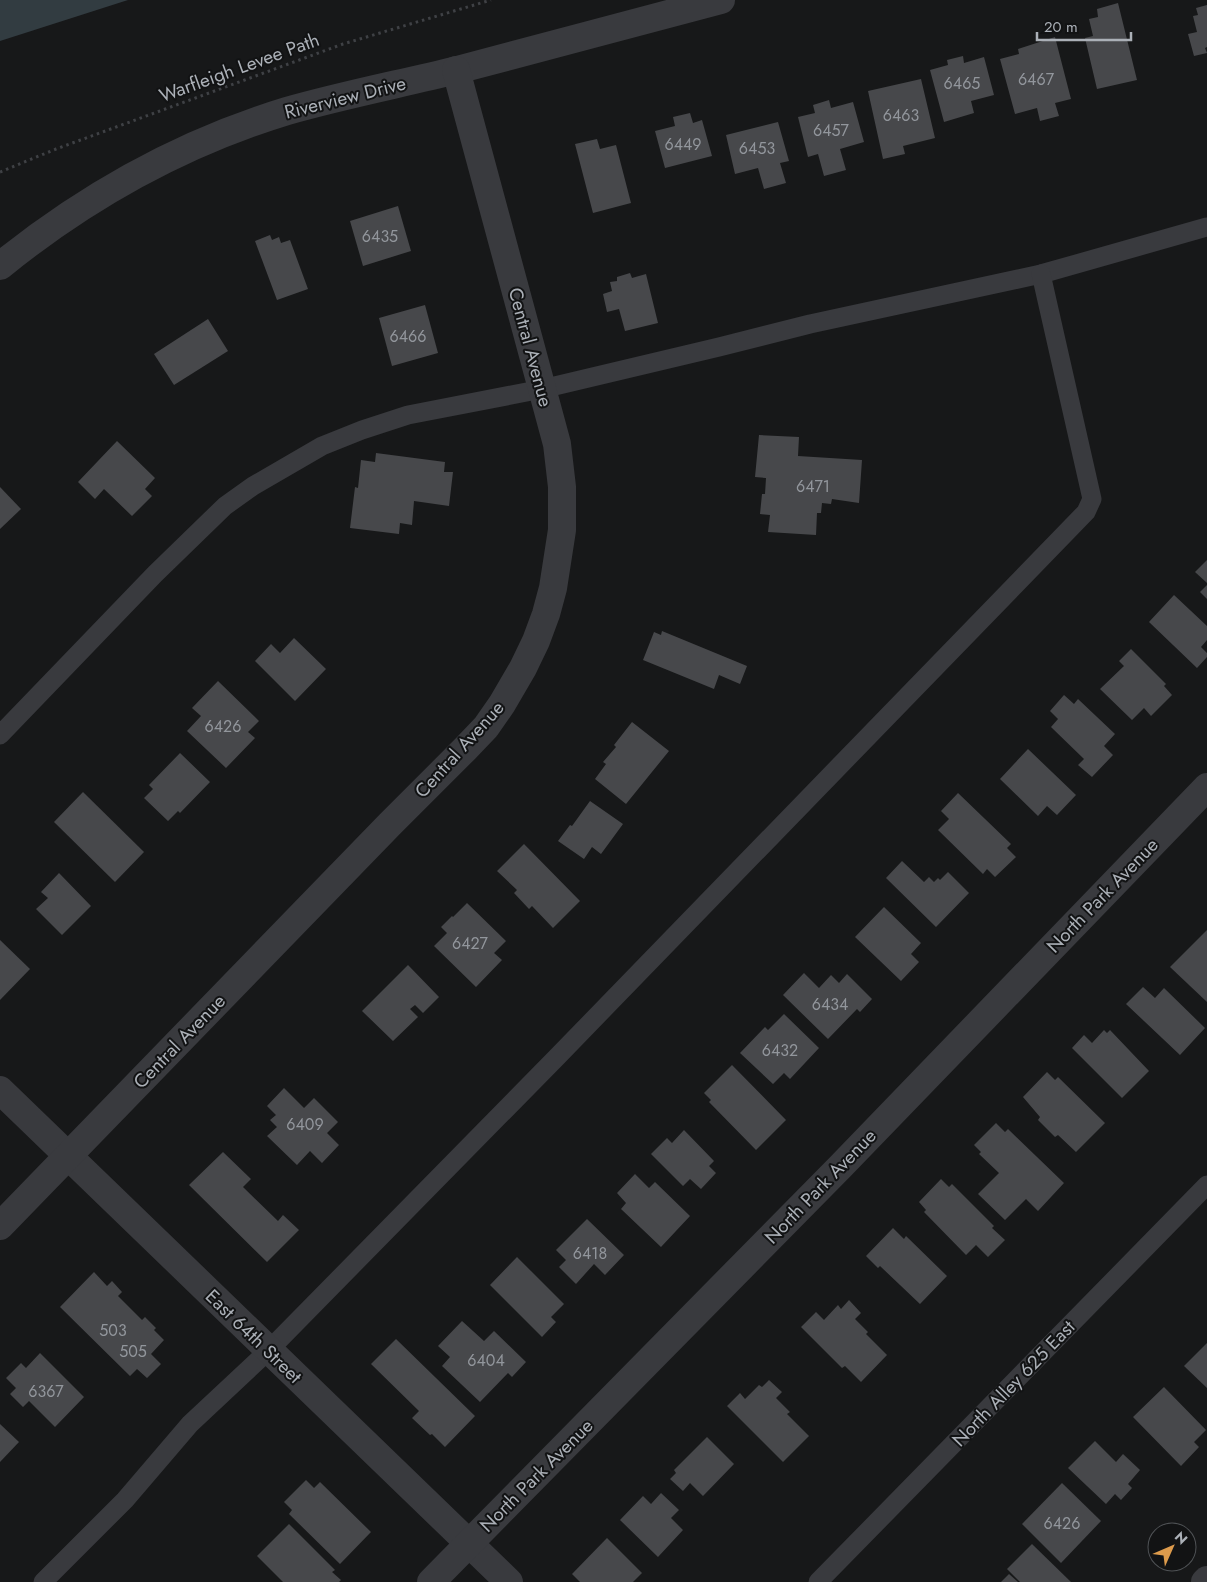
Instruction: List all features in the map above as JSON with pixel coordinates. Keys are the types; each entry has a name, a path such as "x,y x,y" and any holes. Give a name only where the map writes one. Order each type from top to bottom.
{"street":[{"name":"Riverview Drive","path":"0,266 61,220 98,197 148,168 216,137 284,112 312,104 456,70 721,0"},
{"name":"Central Avenue","path":"0,1226 465,749 486,726 510,692 536,641 546,614 554,581 562,530 562,487 557,444 456,70"},
{"name":"North Park Avenue","path":"431,1582 841,1166 1207,787"},
{"name":"East 64th Street","path":"0,1090 508,1582"}],"lane":[{"path":"0,735 155,574 225,506 253,486 322,446 408,415 542,389 810,324 1041,274 1207,227"},
{"path":"43,1582 125,1500 190,1424 269,1350 556,1058 1086,512 1092,499 1041,274"},
{"name":"North Alley 625 East","path":"818,1582 1207,1185"}],"path":[{"name":"Warfleigh Levee Path","path":"0,172 56,148 342,44 491,0"}],"shaded area":[{"path":"0,0 128,0 0,41"}],"building":[{"path":"1118,3 1137,80 1097,89 1085,38 1093,36 1089,19 1098,17 1097,9"},
{"path":"1207,5 1207,47 1205,48 1207,53 1194,56 1188,34 1197,32 1193,16 1198,15 1196,8"},
{"path":"1055,37 1071,99 1055,103 1059,116 1040,121 1037,108 1015,114 1000,59 1019,54 1018,49"},
{"path":"963,56 964,63 984,57 994,95 971,101 974,113 944,122 930,70 948,65 947,60"},
{"path":"921,79 935,138 903,146 905,154 883,159 868,91"},
{"path":"829,100 831,108 853,102 864,142 840,149 846,170 824,176 818,154 808,157 798,117 815,113 813,105"},
{"path":"690,113 693,123 702,120 712,156 665,168 655,131 675,126 673,117"},
{"path":"778,122 789,161 780,163 786,183 764,189 758,168 735,174 726,135"},
{"path":"597,139 600,149 616,145 631,203 593,213 575,144"},
{"path":"398,206 411,251 363,266 350,221"},
{"path":"270,235 272,240 279,237 281,243 290,240 308,289 277,300 255,241"},
{"path":"630,273 632,278 646,274 658,323 625,331 619,309 607,312 603,294 612,291 610,282 617,281 617,277"},
{"path":"425,305 438,353 392,366 379,318"},
{"path":"208,319 228,351 174,385 154,354"},
{"path":"759,435 799,437 798,456 862,460 859,503 832,499 831,504 822,503 821,513 817,513 816,535 768,532 770,515 760,514 762,494 765,494 766,478 755,477"},
{"path":"117,441 155,478 145,489 152,496 132,516 104,489 95,499 78,482"},
{"path":"376,453 445,462 444,472 453,472 449,506 414,501 412,525 400,523 399,534 350,528 355,487 358,488 361,460 375,462"},
{"path":"0,487 21,509 0,529"},
{"path":"1207,560 1207,583 1195,572"},
{"path":"1207,585 1207,599 1200,592"},
{"path":"1174,595 1207,626 1207,640 1201,647 1207,653 1207,657 1197,668 1149,622"},
{"path":"662,631 747,666 740,684 719,675 714,689 643,660 654,632 661,635"},
{"path":"294,638 326,669 295,701 255,661 271,644 280,653"},
{"path":"1131,649 1166,684 1164,686 1172,695 1151,716 1144,708 1132,720 1100,689 1124,666 1119,661"},
{"path":"218,681 259,721 248,732 255,738 226,768 187,731 201,716 192,708"},
{"path":"1064,695 1074,704 1078,699 1115,734 1104,746 1113,755 1092,777 1078,765 1084,759 1051,727 1058,719 1050,711"},
{"path":"632,722 669,751 626,804 595,779 606,764 603,762 616,747 614,745"},
{"path":"1028,749 1076,795 1057,815 1047,806 1038,816 1000,779"},
{"path":"180,753 210,782 180,813 178,811 168,821 144,798 153,789 149,785"},
{"path":"83,792 144,852 115,882 54,822"},
{"path":"958,793 1011,844 1007,848 1016,857 995,877 987,869 983,874 938,830 949,819 941,811"},
{"path":"590,801 623,824 601,854 592,847 584,859 558,841 570,825 572,826"},
{"path":"524,844 580,901 553,928 532,906 529,909 514,893 517,890 497,871"},
{"path":"902,861 924,882 929,877 934,882 938,878 940,880 948,872 969,893 936,927 886,878"},
{"path":"59,873 91,906 62,935 36,909 48,898 41,892"},
{"path":"467,903 506,941 494,953 502,960 476,987 434,946 447,933 441,927"},
{"path":"884,907 921,943 911,954 919,962 901,981 855,937"},
{"path":"1207,930 1207,1002 1170,967"},
{"path":"0,940 30,969 0,1000"},
{"path":"408,965 439,997 423,1013 415,1005 410,1009 418,1017 393,1041 362,1011"},
{"path":"804,973 819,988 831,975 839,983 847,974 872,999 860,1012 857,1009 828,1039 783,995"},
{"path":"1143,987 1155,998 1164,988 1205,1028 1180,1055 1126,1004"},
{"path":"784,1014 819,1048 790,1079 784,1073 773,1084 740,1053 765,1027 768,1030"},
{"path":"1104,1030 1107,1033 1110,1030 1149,1071 1122,1098 1072,1048 1084,1035 1092,1043"},
{"path":"732,1065 786,1120 756,1150 709,1102 711,1100 704,1093"},
{"path":"1047,1072 1055,1080 1058,1077 1105,1123 1076,1152 1058,1135 1055,1137 1038,1120 1040,1117 1023,1097"},
{"path":"284,1088 304,1108 314,1098 338,1122 327,1133 339,1145 322,1163 310,1151 297,1165 267,1136 277,1127 270,1120 276,1115 267,1106"},
{"path":"996,1123 1005,1132 1008,1129 1064,1183 1038,1211 1026,1199 1005,1220 978,1194 999,1173 979,1154 981,1152 974,1145"},
{"path":"684,1130 714,1161 709,1166 716,1173 701,1189 690,1179 683,1186 651,1154 667,1138 672,1143"},
{"path":"223,1152 251,1179 243,1187 278,1221 283,1215 299,1230 267,1262 189,1185"},
{"path":"635,1174 649,1188 655,1182 690,1216 661,1247 621,1209 626,1203 617,1193"},
{"path":"941,1179 949,1187 952,1184 994,1226 992,1228 1005,1240 988,1257 976,1245 966,1255 924,1212 926,1210 919,1202"},
{"path":"587,1219 624,1255 605,1275 594,1264 576,1284 559,1267 566,1260 556,1250"},
{"path":"893,1228 904,1239 906,1236 947,1276 920,1304 880,1266 878,1268 866,1256"},
{"path":"517,1257 564,1304 551,1317 556,1322 542,1337 490,1285"},
{"path":"94,1272 107,1286 112,1281 122,1292 118,1296 142,1320 145,1317 164,1340 151,1354 161,1364 147,1378 137,1369 130,1376 60,1307"},
{"path":"849,1300 861,1313 855,1319 868,1332 866,1334 887,1355 861,1382 845,1366 842,1368 801,1327 816,1312 824,1320 838,1305 841,1309"},
{"path":"462,1321 484,1341 494,1331 526,1362 512,1377 508,1373 480,1402 442,1366 450,1357 438,1346"},
{"path":"396,1339 475,1416 445,1447 412,1418 419,1411 371,1364"},
{"path":"1207,1343 1207,1388 1184,1366"},
{"path":"40,1353 84,1397 55,1427 29,1401 23,1407 10,1394 16,1388 6,1378 21,1363 26,1368"},
{"path":"769,1380 782,1392 776,1398 790,1412 787,1414 809,1436 783,1462 727,1406 740,1393 745,1399 759,1385 762,1387"},
{"path":"1164,1387 1206,1430 1194,1442 1199,1447 1181,1466 1133,1417"},
{"path":"0,1424 19,1442 0,1462"},
{"path":"707,1437 734,1464 703,1496 690,1483 683,1491 670,1479 676,1473 674,1470"},
{"path":"1095,1441 1116,1462 1123,1454 1140,1470 1128,1484 1132,1488 1121,1500 1115,1494 1106,1504 1068,1468"},
{"path":"306,1480 314,1488 320,1482 371,1532 340,1564 289,1514 292,1510 284,1502"},
{"path":"1062,1483 1101,1521 1061,1563 1022,1524"},
{"path":"661,1493 679,1510 671,1518 683,1530 658,1557 620,1520 643,1496 651,1504"},
{"path":"289,1524 335,1570 332,1572 341,1580 339,1582 283,1582 257,1556"},
{"path":"607,1538 642,1573 633,1582 580,1582 572,1574"},
{"path":"1032,1544 1071,1582 1020,1582 1007,1569"},
{"path":"1009,1574 1018,1582 1001,1582"}]}
